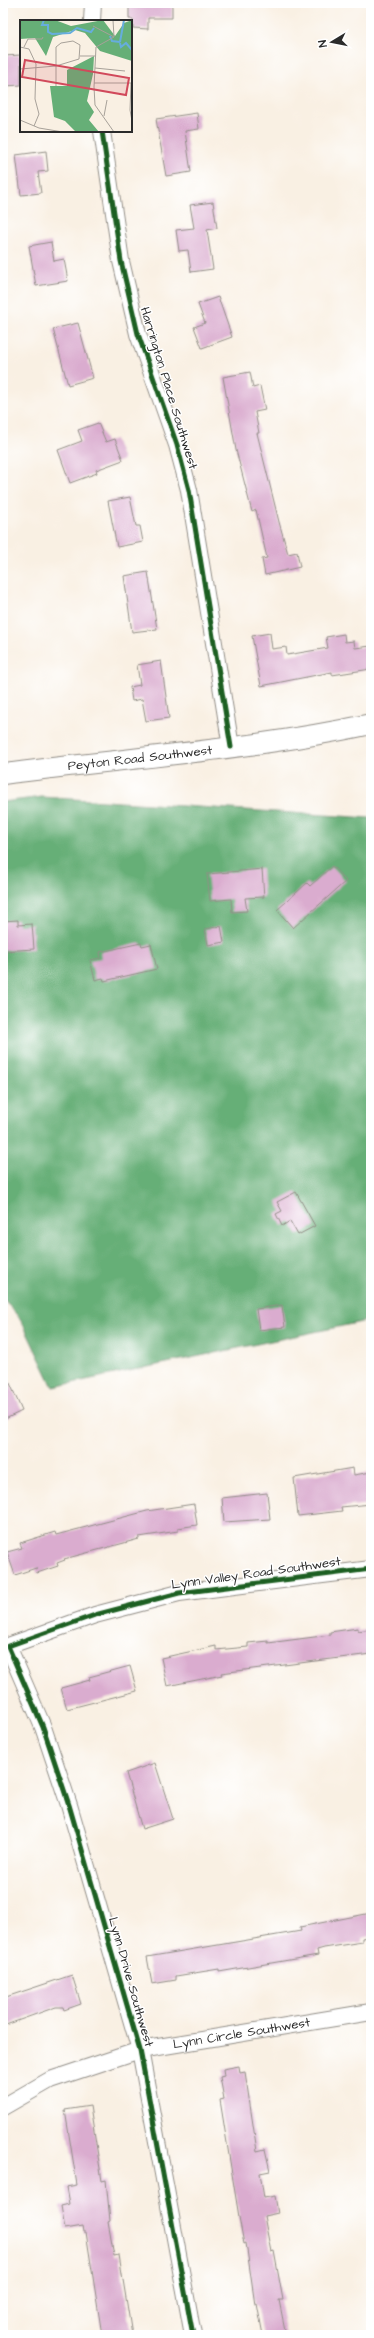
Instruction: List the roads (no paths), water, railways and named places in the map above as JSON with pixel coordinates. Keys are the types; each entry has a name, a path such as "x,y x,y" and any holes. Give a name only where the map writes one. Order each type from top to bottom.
{"street":[{"path":"92,20 93,3"},
{"name":"Harrington Place Southwest","path":"102,132 121,261 138,334 177,445 189,490 231,747"},
{"name":"Peyton Road Southwest","path":"3,774 231,747 325,734 371,724"},
{"name":"Lynn Valley Road Southwest","path":"5,1642 95,1615 179,1593 371,1569"},
{"name":"Lynn Drive Southwest","path":"5,1642 42,1727 69,1805 140,2050 193,2335"},
{"name":"Lynn Circle Southwest","path":"3,2107 50,2080 140,2050 371,2012"}]}
